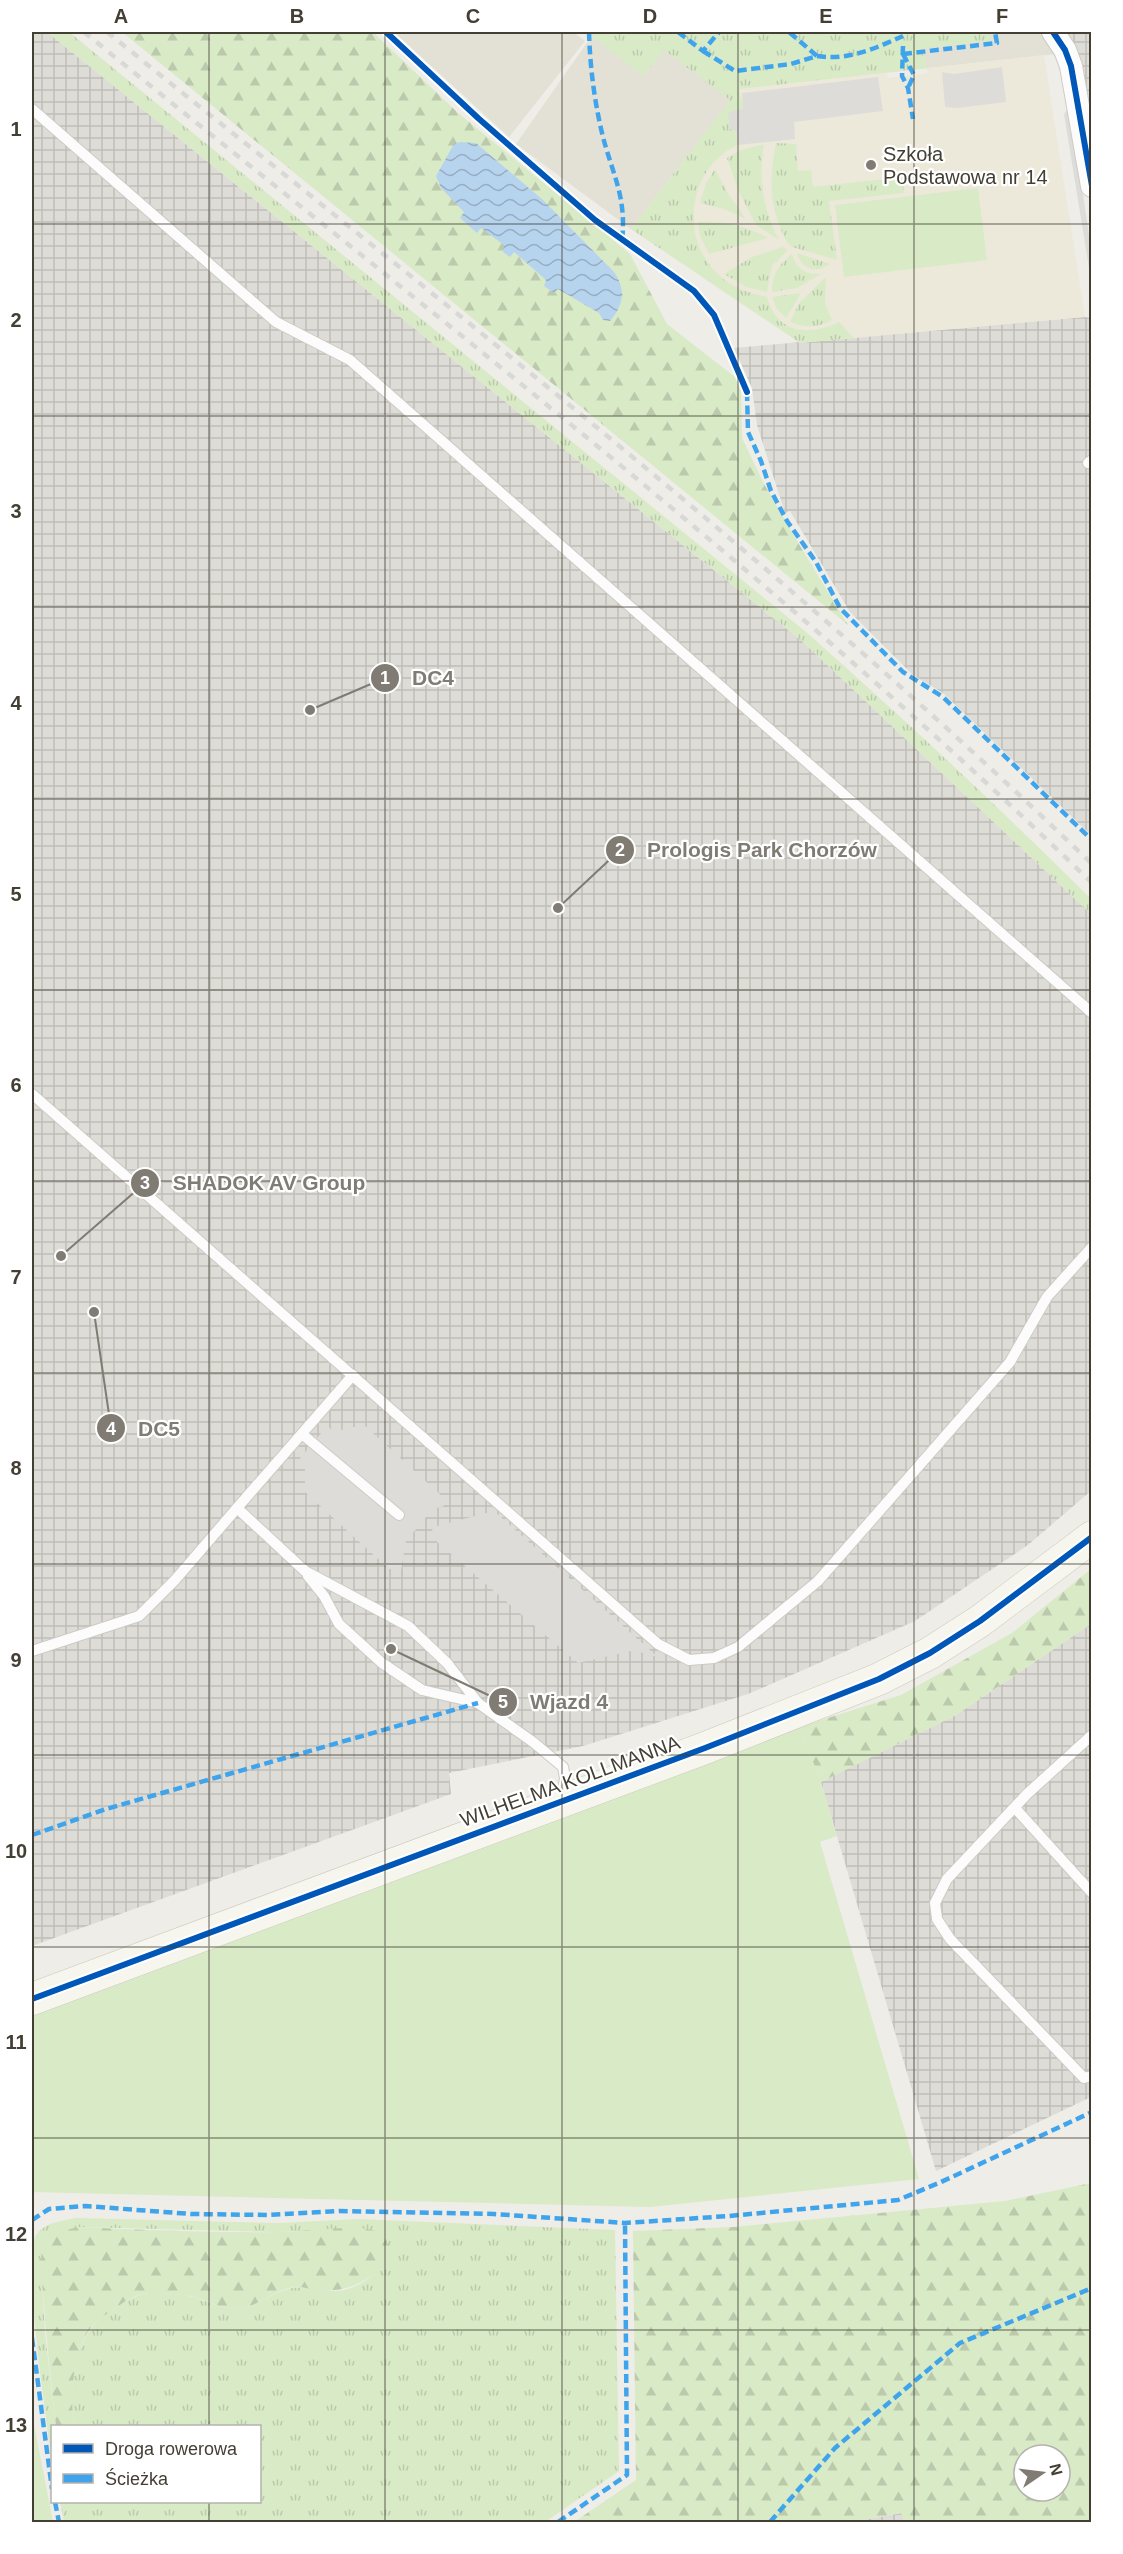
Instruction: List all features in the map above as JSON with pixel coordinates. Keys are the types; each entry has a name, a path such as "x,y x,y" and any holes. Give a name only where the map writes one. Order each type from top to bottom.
{"street":[{"path":"1053,32 1065,50 1071,66 1092,186"},
{"name":"WILHELMA KOLLMANNA","path":"32,1999 790,1716 897,1670 930,1653 988,1615 1092,1537"}],"lane":[{"path":"32,109 276,322 351,360 1092,1013"},
{"path":"32,1094 658,1644 689,1660 714,1658 738,1647 818,1581 1010,1362 1047,1297 1092,1247"},
{"path":"32,1651 139,1616 175,1580 353,1375"},
{"path":"302,1434 399,1515"},
{"path":"237,1508 305,1571 324,1596 339,1624 382,1663 422,1690 478,1703"},
{"path":"305,1571 408,1626 447,1663 478,1703 533,1742 563,1767 565,1778 561,1802"},
{"path":"1092,1735 1015,1808 947,1879 936,1903 937,1919 950,1939 1084,2078 1092,2076"},
{"path":"1015,1808 1092,1893"}],"shaded area":[{"path":"32,32 47,32 803,642 1091,914 1092,1490 1028,1545 915,1621 748,1694 583,1746 449,1773 451,1794 32,1946"},
{"path":"394,32 573,32 585,41 509,137"},
{"path":"585,32 1043,32 1057,54 739,89 631,229 516,144 591,37"},
{"path":"1065,32 1091,32 1091,132"},
{"name":"Szkoła Podstawowa nr 14","path":"1044,55 1085,317 800,343 631,229 739,89 887,72 888,78 927,73 927,68"},
{"path":"1002,67 1006,102 958,108 945,107 942,72 954,74"},
{"path":"878,77 883,111 794,122 795,139 738,145 736,131 730,129 728,112 743,109 742,93"},
{"path":"1070,106 1091,249 1091,280 1064,114"},
{"path":"1091,318 1091,835 943,693 913,675 850,612 790,511 785,513 757,425 752,388 734,348"},
{"path":"328,1425 331,1430 336,1431 364,1425 443,1497 444,1506 433,1509 406,1541 401,1571 389,1569 305,1492 305,1464 297,1462"},
{"path":"494,1511 660,1659 650,1654 631,1651 578,1663 437,1542 432,1531 433,1527"},
{"path":"1091,1624 1091,2097 936,2171 821,1782 956,1715"},
{"path":"902,2513 904,2522 851,2522"}],"green space":[{"path":"47,32 69,32 806,632 950,763 1091,899 1091,914 803,642"},
{"path":"122,32 373,32 457,112 630,254 667,324 735,377 741,391 742,438 763,482 848,625"},
{"path":"586,32 990,32 991,41 924,48 927,68 739,89 744,107 730,129 736,131 738,145 721,156 708,170 699,188 694,207 694,226 699,245 708,262 721,277 737,288 767,297 771,309 786,325 805,330 828,327 839,322 854,338 800,343 631,229 730,100 664,50 643,76"},
{"path":"776,143 796,144 798,171 811,170 813,187 902,177 904,193 829,201 837,260 792,247 776,217 772,196"},
{"path":"764,144 763,193 769,217 779,240 756,225 738,190 727,158 741,150"},
{"path":"715,169 727,192 746,219 724,209 700,203 706,183"},
{"path":"978,188 987,260 844,277 835,205"},
{"path":"698,222 734,225 768,238 709,254 700,236"},
{"path":"783,247 788,250 772,266 767,292 746,287 724,274 752,257"},
{"path":"797,253 830,264 820,269 810,269 802,263"},
{"path":"792,254 796,264 802,270 821,274 797,288 772,292 777,270"},
{"path":"826,277 825,303 832,320 822,325 811,326 790,322 799,303"},
{"path":"799,293 800,295 786,318 777,309 772,297"},
{"path":"1091,1569 1091,1624 956,1715 821,1782 799,1727 901,1695 1012,1633"},
{"path":"799,1727 821,1782 837,1836 820,1842 919,2179 650,2207 32,2192 32,2015"},
{"path":"1091,2183 1091,2522 904,2522 901,2513 851,2522 574,2522 636,2480 633,2231 734,2227 1005,2201"},
{"path":"76,2218 279,2223 358,2219 615,2230 619,2471 545,2522 64,2522 60,2503 261,2503 261,2425 74,2425 72,2391 78,2354 91,2329 110,2311 139,2295 148,2293 188,2296 223,2307 241,2309 293,2288 341,2291 358,2285 373,2275 387,2254 362,2229 278,2232 79,2227 41,2260 45,2333 56,2425 51,2425 51,2456 34,2310 32,2252 38,2232 53,2223"},
{"path":"79,2227 254,2232 358,2228 369,2229 383,2235 386,2239 388,2253 381,2267 359,2283 343,2289 325,2291 300,2287 289,2288 243,2308 223,2307 191,2296 176,2294 146,2293 129,2299 100,2318 87,2333 78,2355 73,2379 74,2425 56,2425 41,2257 47,2241 59,2232"},
{"path":"32,2414 53,2522 32,2522"}],"water":[{"path":"476,143 543,200 614,272 618,278 622,297 610,321 603,320 599,313 558,289 554,293 544,286 546,280 514,252 510,257 503,252 504,245 481,228 477,233 460,218 464,212 441,188 436,176 454,144"}],"railway":[{"path":"84,32 469,342 724,552 849,659 1092,883"},
{"path":"107,32 484,335 732,541 974,753 1092,864"}],"marked path":[{"path":"589,32 591,70 597,108 621,198 622,241"},
{"path":"678,32 703,51 719,32"},
{"path":"703,51 735,71 791,64 817,56 789,32"},
{"path":"903,54 997,43 995,32"},
{"path":"817,56 851,55 903,36"},
{"path":"903,46 902,76 908,88 913,119"},
{"path":"903,54 914,75 908,88"},
{"path":"747,392 748,432 771,491 787,521 816,562 840,608 903,672 943,697 1092,840"},
{"path":"32,1835 106,1809 478,1703"},
{"path":"32,2220 49,2209 85,2206 191,2214 269,2215 339,2211 494,2214 625,2223 898,2200 1092,2112"},
{"path":"558,2522 627,2475 625,2223"},
{"path":"770,2522 835,2448 960,2343 1092,2288"},
{"path":"32,2338 51,2481"},
{"path":"55,2503 59,2522"}],"cycle path":[{"path":"386,32 478,118 595,220 694,291 714,315 747,392"},
{"path":"1053,32 1065,50 1071,66 1092,186"},
{"path":"32,1999 705,1748 879,1679 930,1653 980,1621 1092,1537"}],"place":[{"name":"Szkoła Podstawowa nr 14","path":"871,165"},
{"name":"DC4","path":"310,710"},
{"name":"Prologis Park Chorzów","path":"558,908"},
{"name":"SHADOK AV Group","path":"61,1256"},
{"name":"DC5","path":"94,1312"},
{"name":"Wjazd 4","path":"391,1649"}]}
